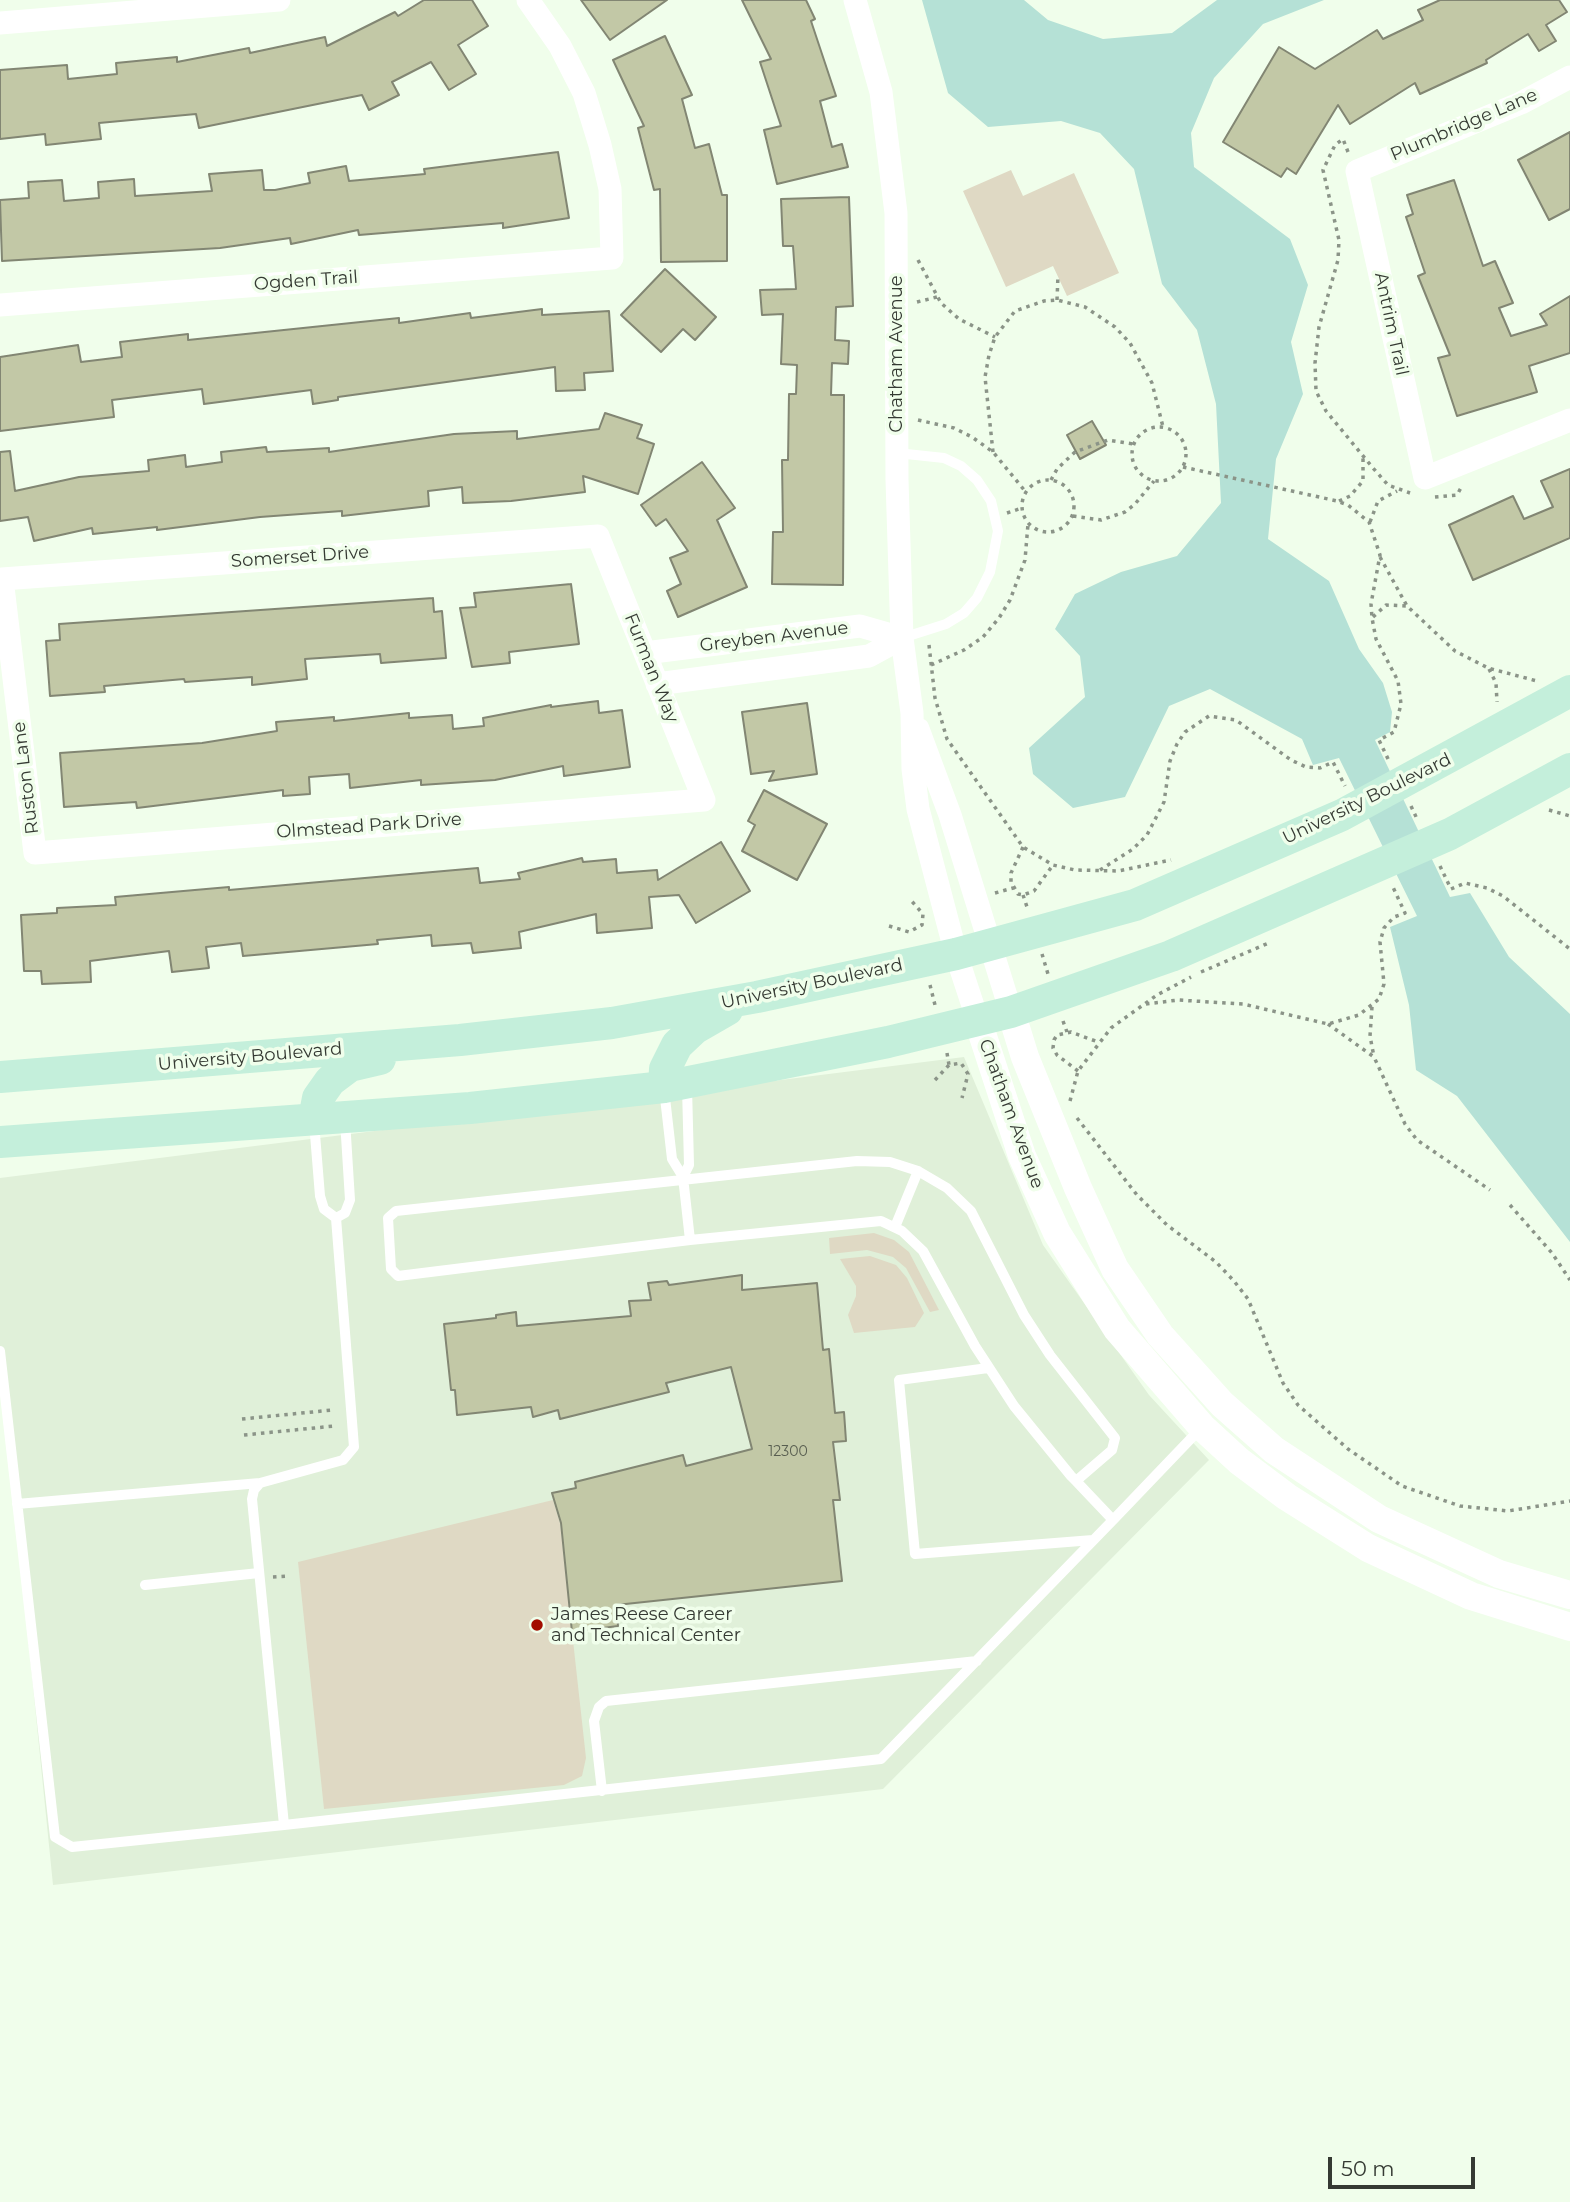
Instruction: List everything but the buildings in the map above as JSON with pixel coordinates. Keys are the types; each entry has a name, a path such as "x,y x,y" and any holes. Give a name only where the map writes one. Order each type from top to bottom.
{"main road":[{"name":"University Boulevard","path":"0,1077 460,1040 612,1023 757,997 956,954 1135,905 1342,815 1406,769 1570,691"},
{"path":"15,1145 470,1108 675,1084 978,1021 1171,956 1370,871 1435,830 1570,769"},
{"path":"675,1084 669,1058 683,1038 705,1021 757,997"},
{"path":"329,1118 316,1103 330,1081 351,1066 460,1040"}],"street":[{"path":"0,23 226,7 279,0"},
{"name":"Ogden Trail","path":"0,305 612,258 610,189 584,93 560,46 528,0"},
{"name":"Chatham Avenue","path":"855,0 881,92 891,153 896,213 897,453 902,638 912,713 913,769 918,809 956,954 1018,1144 1057,1233 1117,1329 1202,1427 1239,1461 1287,1497 1368,1548 1471,1596 1570,1627"},
{"name":"Plumbridge Lane","path":"1357,171 1521,103 1570,77"},
{"name":"Antrim Trail","path":"1357,171 1424,490"},
{"path":"1424,490 1448,469 1570,420"},
{"name":"Somerset Drive","path":"2,579 598,536"},
{"name":"Furman Way","path":"598,536 704,800"},
{"name":"Ruston Lane","path":"2,579 35,853"},
{"name":"Greyben Avenue","path":"645,653 860,626 902,638"},
{"name":"Greyben Avenue","path":"657,684 869,656 902,638"},
{"name":"Chatham Avenue","path":"912,713 950,814 1011,1012 1073,1176 1115,1269 1160,1335 1222,1404 1300,1469 1379,1519 1475,1564 1570,1595"},
{"name":"Olmstead Park Drive","path":"35,853 704,800"},
{"path":"1202,1427 1222,1404"}],"lane":[{"path":"897,453 944,458 961,466 977,480 991,501 998,531 990,572 977,597 964,613 927,631 902,638"},
{"path":"675,1084 672,1159 683,1179 690,1240"},
{"path":"675,1084 690,1111 689,1165 683,1179"},
{"path":"18,1504 260,1483 343,1460 354,1447 336,1218 324,1209 320,1196 329,1118"},
{"path":"329,1118 350,1199 345,1213 336,1218"},
{"path":"1076,1481 1112,1450 1115,1438 1056,1364 1024,1315 971,1212 947,1188 918,1171 890,1163 857,1161 396,1211 386,1224 391,1269 398,1276 870,1220 895,1227 923,1251 988,1368 1014,1406 1076,1481 1113,1520"},
{"path":"895,1227 918,1171"},
{"path":"0,1351 55,1837 72,1847 872,1762 889,1753 1202,1427"},
{"path":"988,1368 899,1380 915,1554 1093,1540"},
{"path":"260,1483 254,1490 252,1499 285,1825"},
{"path":"145,1585 260,1573"},
{"path":"602,1791 594,1721 599,1707 606,1701 977,1661"}],"path":[{"path":"1357,171 1343,139 1335,145 1323,170 1339,240 1338,260 1319,327 1315,363 1316,391 1326,411 1363,456 1388,485 1399,491"},
{"path":"917,256 937,297 958,319 995,337"},
{"path":"1057,300 1058,275"},
{"path":"917,302 937,297"},
{"path":"993,452 985,377 995,337 1015,311 1028,304 1057,300 1085,307 1098,314 1130,343 1152,383 1163,427"},
{"path":"917,420 954,428 993,452 1025,491"},
{"path":"1163,427 1178,435 1183,442 1186,450 1183,467 1170,479 1154,481 1137,471 1133,463 1133,444 1145,430 1163,427"},
{"path":"1051,480 1057,469 1075,452 1108,440 1133,444"},
{"path":"1337,501 1350,496 1363,481 1363,456"},
{"path":"1183,467 1348,505 1369,522 1380,555 1407,606 1455,651 1488,668 1539,681"},
{"path":"1369,522 1378,500 1399,491 1424,490 1457,495 1464,488 1448,469"},
{"path":"931,664 964,650 983,637 1010,600 1025,560 1028,524 1022,508 1025,491 1039,480 1051,480 1070,491 1075,508 1073,516 1061,529 1044,532 1028,524"},
{"path":"1073,516 1101,520 1125,512 1136,504 1154,481"},
{"path":"1380,555 1371,618 1377,639 1398,681 1401,704 1394,732 1379,740 1406,769"},
{"path":"1371,618 1386,605 1407,606"},
{"path":"927,631 934,698 947,739 1023,847 1053,865 1075,870 1118,870 1182,857"},
{"path":"1488,668 1496,682 1496,707"},
{"path":"1409,802 1435,830"},
{"path":"1546,809 1570,816"},
{"path":"1023,847 1014,863 1011,882 1013,888 1023,895 1067,1032"},
{"path":"1439,864 1451,889 1465,883 1487,888 1569,946"},
{"path":"1023,895 1041,884 1053,865"},
{"path":"889,926 909,932 922,925 923,914 909,898"},
{"path":"1069,1104 1078,1071 1111,1028 1144,1004 1197,974 1281,937"},
{"path":"924,961 949,1065"},
{"path":"1144,1004 1178,1000 1243,1004 1328,1024 1374,1057"},
{"path":"1328,1024 1346,1020 1372,1007 1370,1036 1374,1057 1396,1107 1417,1140 1490,1190"},
{"path":"1078,1071 1064,1062 1053,1048 1058,1035 1067,1032 1098,1042"},
{"path":"935,1080 949,1065 961,1063 966,1068 967,1082 962,1098"},
{"path":"1075,1114 1137,1195 1167,1225 1216,1262 1234,1281 1248,1299 1283,1383 1298,1405 1348,1449 1402,1486 1460,1506 1508,1510 1570,1501"},
{"path":"1510,1205 1552,1253 1570,1280"},
{"path":"242,1419 332,1410"},
{"path":"244,1435 334,1426"}],"shaded area":[{"path":"1011,170 1023,196 1074,173 1119,273 1067,296 1053,266 1006,287 963,191"},
{"name":"James Reese Career and Technical Center","path":"964,1057 1043,1245 1149,1395 1209,1460 883,1789 53,1885 0,1359 0,1178"},
{"path":"874,1233 894,1240 909,1252 939,1310 930,1312 906,1268 893,1257 867,1250 830,1254 829,1238"},
{"path":"870,1256 896,1265 907,1278 924,1313 915,1327 854,1333 848,1315 856,1296 856,1286 840,1259"},
{"path":"553,1500 560,1523 586,1758 582,1776 564,1785 324,1809 298,1562"}],"water":[{"path":"922,0 1024,0 1048,20 1103,39 1172,33 1217,0 1324,0 1263,24 1214,78 1191,133 1194,167 1290,239 1308,285 1291,342 1303,394 1276,459 1268,539 1329,581 1359,649 1383,683 1392,712 1390,732 1375,740 1450,897 1470,893 1509,957 1570,1014 1570,1242 1457,1096 1416,1070 1409,1005 1390,927 1417,916 1339,758 1313,765 1302,739 1210,689 1169,706 1125,797 1073,808 1033,774 1029,748 1085,697 1080,656 1055,629 1075,594 1121,572 1177,556 1221,503 1216,404 1197,330 1162,284 1134,169 1100,133 1061,121 988,127 948,93"}],"place":[{"name":"James Reese Career and Technical Center","path":"537,1625"}]}
